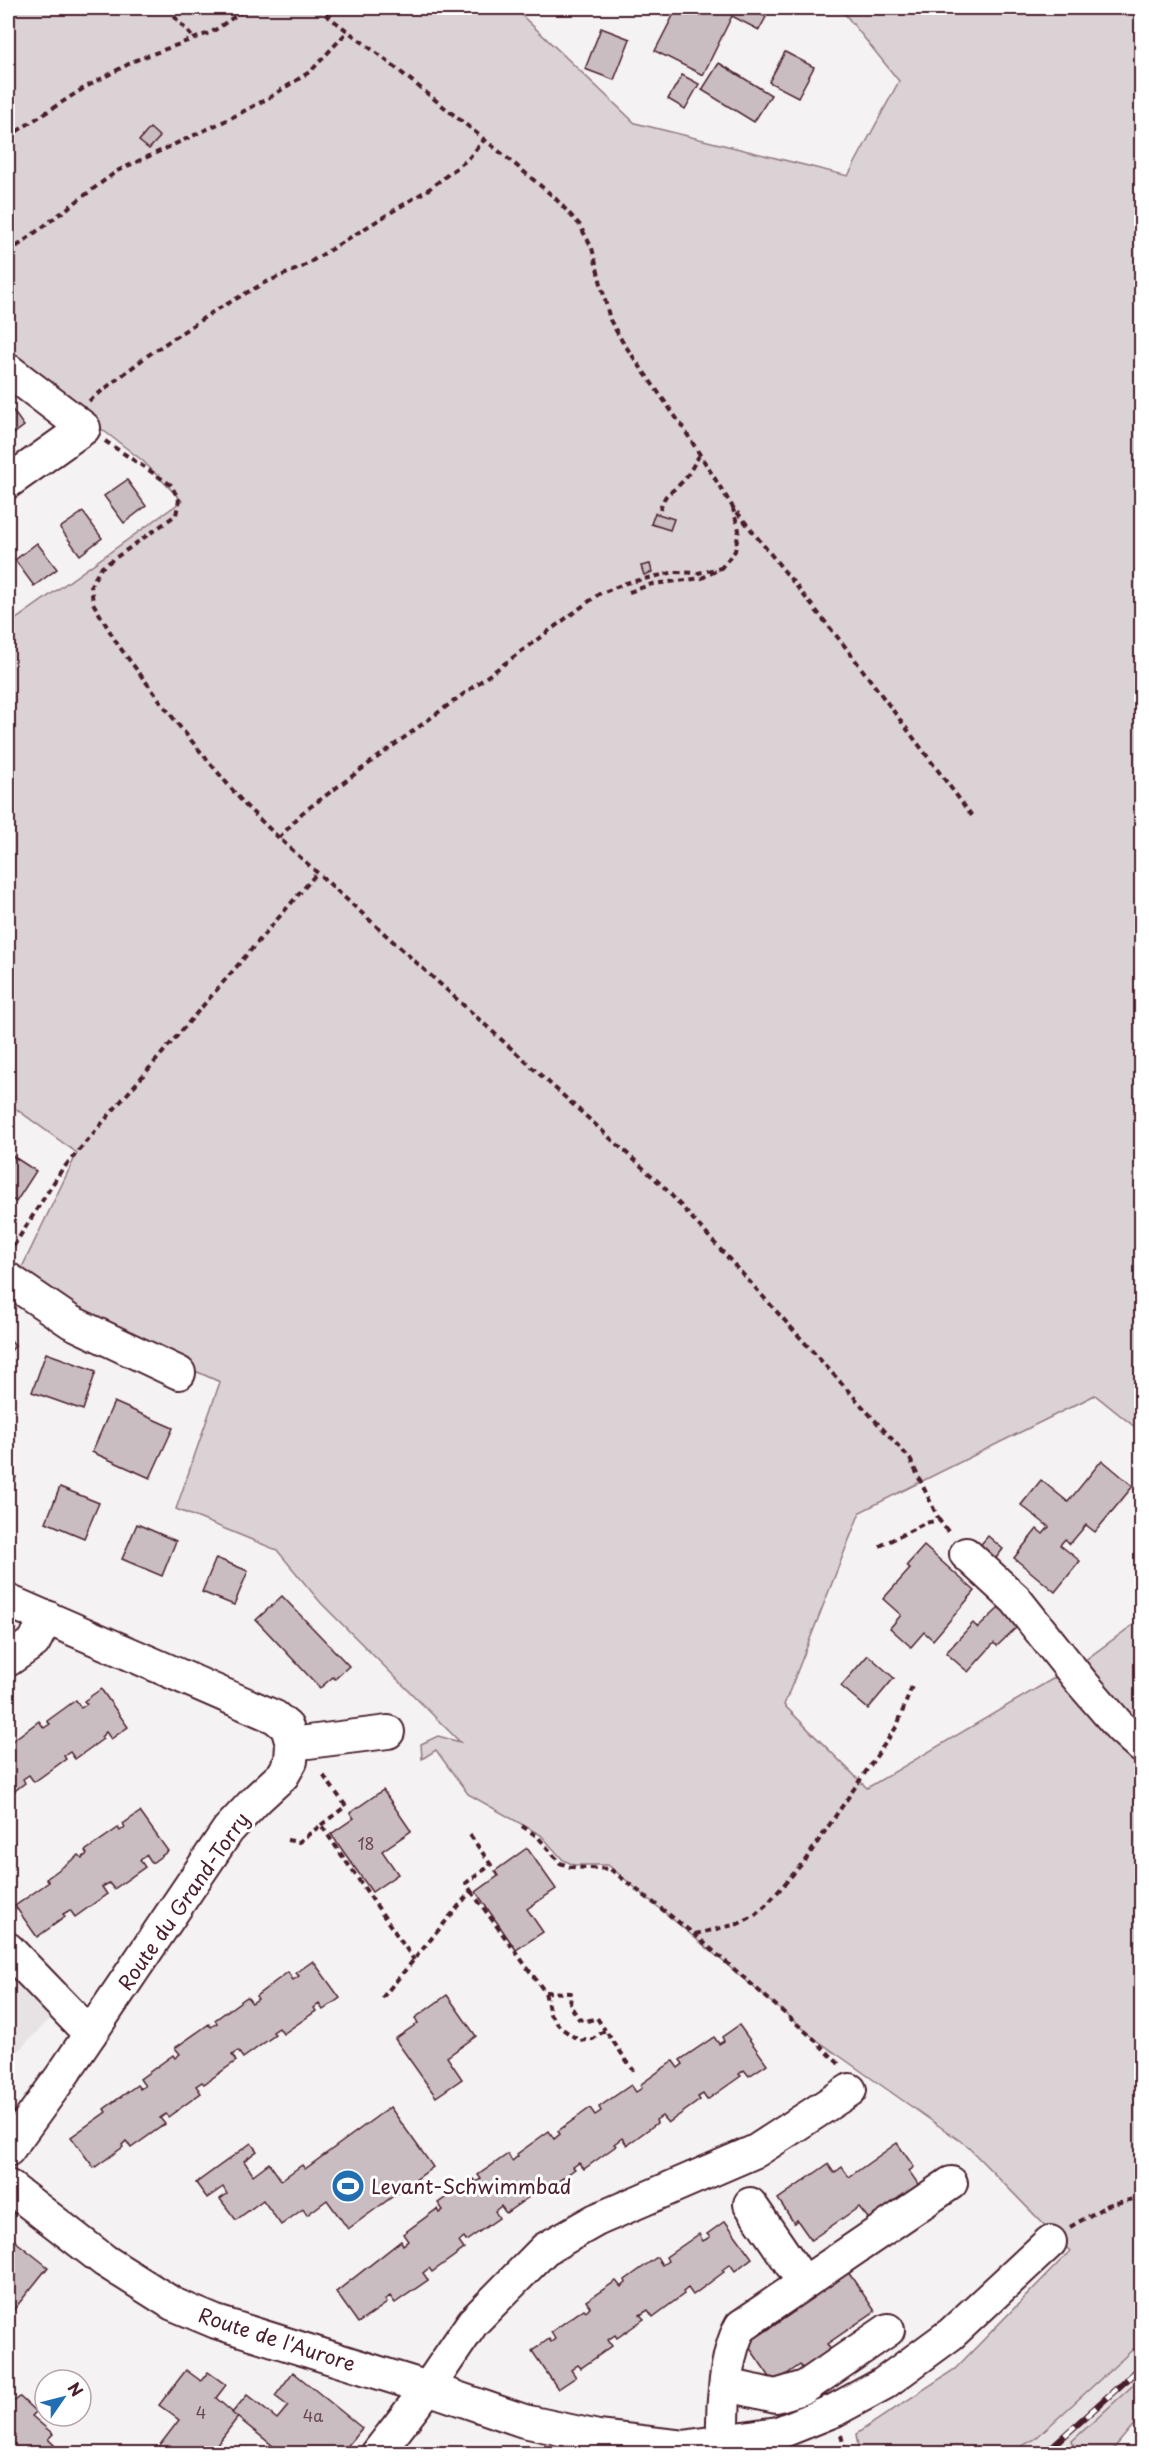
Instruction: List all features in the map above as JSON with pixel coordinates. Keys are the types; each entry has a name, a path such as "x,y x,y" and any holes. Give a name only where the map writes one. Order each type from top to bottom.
{"street":[{"path":"8,370 85,415 8,482"},
{"path":"8,1279 71,1322 179,1373"},
{"path":"966,1554 1016,1600 1082,1683 1121,1728 1142,1747"},
{"path":"8,1601 275,1717 287,1727 292,1744 388,1732"},
{"path":"8,1660 34,1642 47,1617"},
{"name":"Route du Grand-Torry","path":"8,2150 90,2034 228,1830 283,1775 291,1761 292,1744"},
{"path":"8,1949 90,2034"},
{"path":"377,2454 428,2388 473,2322 545,2249 596,2220 756,2151 850,2090"},
{"path":"723,2441 722,2416 733,2340 741,2326 951,2183"},
{"name":"Route de l'Aurore","path":"8,2186 105,2261 173,2304 216,2322 428,2388 524,2421 572,2443 684,2446 778,2433 835,2410 883,2384 951,2334 1050,2242"},
{"path":"750,2204 804,2283"},
{"path":"727,2385 776,2396 805,2388 888,2330"}],"path":[{"path":"167,8 194,39"},
{"path":"8,137 84,88 136,60 212,32 246,8"},
{"path":"317,8 554,197 579,224 592,248 610,320 622,341 682,426 732,506 847,649 972,816"},
{"path":"8,253 117,171 267,99 311,70 348,31"},
{"path":"484,140 468,159 429,189 302,267 264,284 211,313 147,356 85,415 171,485 179,500 176,515 101,568 92,585 93,603 118,645 180,727 245,805 663,1186 910,1459 939,1520 966,1554"},
{"path":"660,510 664,497 680,484 699,456"},
{"path":"629,592 652,584 702,578 721,568 735,551 739,530 732,506"},
{"path":"279,838 302,813 599,594 626,583 675,572 698,573 721,568"},
{"path":"8,1256 61,1171 317,873"},
{"path":"880,1546 925,1523 939,1520"},
{"path":"694,1934 738,1924 755,1915 770,1901 806,1859 897,1726 912,1686"},
{"path":"287,1840 298,1842 346,1806 323,1775"},
{"path":"321,1825 414,1960"},
{"path":"522,1826 538,1837 561,1863 571,1867 610,1869 694,1934 814,2039 838,2064 847,2069 854,2079 850,2090"},
{"path":"468,1832 491,1865 465,1883 545,1992 550,2014 561,2028 580,2041 593,2039 605,2031"},
{"path":"382,1998 471,1891"},
{"path":"545,1992 571,1993 570,2006 579,2019 587,2021 597,2018 634,2071"},
{"path":"1050,2242 1062,2232 1108,2205 1142,2197"},
{"path":"840,2428 846,2454"}],"shaded area":[{"path":"8,8 514,8 635,123 848,176 899,81 840,8 1141,8 1141,1432 1095,1395 860,1512 784,1705 867,1788 1085,1660 1141,1619 1141,2342 1035,2439 1009,2453 859,2453 856,2434 955,2369 1070,2251 966,2145 814,2038 608,1865 574,1865 563,1860 541,1835 468,1794 436,1750 422,1759 421,1744 438,1736 460,1742 321,1603 277,1550 176,1509 220,1382 44,1304 14,1284 77,1153 8,1103 8,625 182,501 143,461 8,357"},
{"path":"8,1965 56,2013 8,2061"},
{"path":"1141,2342 1141,2398 1080,2453 1009,2454 1035,2439"},
{"path":"1141,2378 1141,2416 1110,2453 1076,2453 1072,2441"}],"building":[{"path":"677,8 747,8 766,17 759,30 732,16 703,75 655,51"},
{"path":"601,28 630,39 614,80 585,69"},
{"path":"785,52 814,67 798,97 769,82"},
{"path":"719,63 771,95 754,122 702,90"},
{"path":"682,75 699,84 685,109 668,99"},
{"path":"150,128 160,137 149,149 139,141"},
{"path":"8,404 24,426 8,438"},
{"path":"127,480 146,506 124,523 104,496"},
{"path":"83,512 102,538 80,555 60,528"},
{"path":"655,513 674,519 670,530 651,524"},
{"path":"37,543 57,569 34,586 15,560"},
{"path":"650,564 652,572 644,575 641,566"},
{"path":"8,1153 36,1171 16,1202 8,1196"},
{"path":"8,1338 15,1346 8,1354"},
{"path":"46,1353 96,1371 83,1410 32,1392"},
{"path":"114,1402 173,1428 150,1478 92,1452"},
{"path":"1102,1460 1133,1486 1095,1532 1086,1525 1070,1544 1065,1539 1060,1545 1080,1561 1055,1592 1014,1558 1037,1529 1043,1534 1049,1527 1021,1505 1041,1480 1068,1502"},
{"path":"8,1473 16,1477 8,1495"},
{"path":"60,1487 99,1503 84,1538 46,1522"},
{"path":"137,1524 176,1541 162,1576 122,1559"},
{"path":"988,1536 1003,1549 993,1562 977,1549"},
{"path":"924,1546 975,1591 933,1640 924,1632 911,1647 890,1628 901,1615 883,1599 910,1569 907,1565"},
{"path":"216,1558 248,1571 234,1605 202,1592"},
{"path":"282,1596 349,1666 335,1679 333,1677 320,1688 256,1620"},
{"path":"1003,1604 1021,1623 997,1646 994,1643 968,1672 946,1653 973,1623 978,1628"},
{"path":"868,1655 894,1678 868,1709 841,1686"},
{"path":"101,1689 128,1727 111,1739 106,1732 101,1737 103,1739 75,1759 70,1752 64,1756 66,1759 34,1782 29,1775 23,1779 25,1783 8,1796 8,1744 39,1721 44,1728 50,1724 47,1721 76,1700 81,1708 87,1704 84,1701"},
{"path":"383,1790 411,1831 382,1851 398,1874 372,1892 331,1834 354,1818 350,1813"},
{"path":"140,1812 168,1851 152,1863 147,1855 140,1860 145,1867 114,1889 109,1883 102,1887 107,1894 75,1917 70,1910 63,1914 65,1917 37,1937 15,1906 49,1882 46,1879 79,1855 82,1858 87,1854 85,1851 118,1828 120,1831 125,1827 123,1824"},
{"path":"527,1848 556,1889 527,1909 543,1932 516,1950 476,1892 498,1876 495,1871"},
{"path":"313,1961 340,1998 323,2010 319,2004 314,2008 316,2011 283,2034 279,2028 273,2032 275,2035 243,2058 238,2051 232,2055 236,2061 204,2084 202,2082 196,2086 201,2093 168,2117 166,2114 160,2118 165,2124 131,2148 126,2141 123,2147 94,2168 71,2137 106,2112 104,2109 137,2085 140,2089 145,2086 140,2079 173,2055 175,2058 180,2054 175,2048 209,2024 211,2027 217,2023 215,2020 247,1997 252,2003 258,1999 256,1996 288,1972 293,1980 299,1976 296,1973"},
{"path":"447,1995 476,2036 447,2057 462,2079 436,2097 395,2039 418,2023 415,2018"},
{"path":"739,2025 767,2064 749,2076 744,2070 739,2074 741,2076 707,2100 703,2094 698,2097 700,2100 668,2123 662,2116 656,2120 657,2123 627,2145 622,2138 614,2144 616,2146 584,2169 579,2163 573,2167 575,2169 542,2193 537,2186 531,2190 533,2194 506,2213 501,2206 495,2211 499,2218 466,2241 464,2238 459,2242 464,2249 432,2272 429,2268 423,2273 428,2280 395,2303 390,2296 385,2300 387,2303 358,2323 336,2292 401,2241 403,2245 408,2241 403,2234 437,2209 439,2213 443,2210 438,2203 473,2179 476,2182 481,2179 478,2175 508,2154 512,2161 518,2156 517,2154 549,2131 554,2139 560,2134 558,2131 590,2108 595,2115 601,2111 599,2107 631,2085 636,2092 642,2088 640,2085 673,2061 678,2068 683,2064 680,2060 714,2037 719,2044 724,2041 722,2037"},
{"path":"390,2107 433,2167 348,2229 327,2200 307,2215 303,2209 281,2225 263,2200 236,2220 220,2199 227,2194 223,2187 207,2198 196,2183 251,2143 257,2151 244,2161 253,2175 269,2163 281,2180 302,2165 305,2169"},
{"path":"897,2143 914,2167 909,2171 921,2188 872,2223 859,2207 811,2240 797,2220 794,2223 778,2199 828,2164 834,2173 842,2167 849,2177"},
{"path":"725,2221 752,2258 735,2271 730,2264 722,2270 724,2272 693,2295 688,2288 683,2292 684,2294 653,2317 648,2310 640,2315 644,2319 617,2338 615,2335 608,2340 612,2346 581,2368 578,2365 571,2370 576,2377 558,2389 532,2351 549,2339 551,2342 555,2339 551,2332 584,2309 586,2311 590,2307 586,2301 616,2281 621,2287 626,2283 625,2280 657,2257 662,2265 668,2261 666,2257 699,2234 703,2241 710,2237 707,2234"},
{"path":"10,2237 48,2267 12,2312 8,2309 8,2240"},
{"path":"848,2272 875,2311 827,2344 833,2353 805,2372 800,2365 774,2383 747,2344 795,2311 790,2303 807,2292 811,2297"},
{"path":"186,2370 201,2381 208,2372 226,2385 216,2398 238,2417 210,2454 153,2454 179,2420 159,2405"},
{"path":"293,2372 362,2428 341,2454 283,2454 232,2413 247,2395 277,2419 288,2406 275,2396"},
{"path":"20,2397 33,2409 33,2428 46,2428 53,2434 48,2439 63,2454 8,2454 8,2406"}],"railway":[{"path":"1044,2454 1142,2366"}],"place":[{"name":"Levant-Schwimmbad","path":"348,2186"}]}
